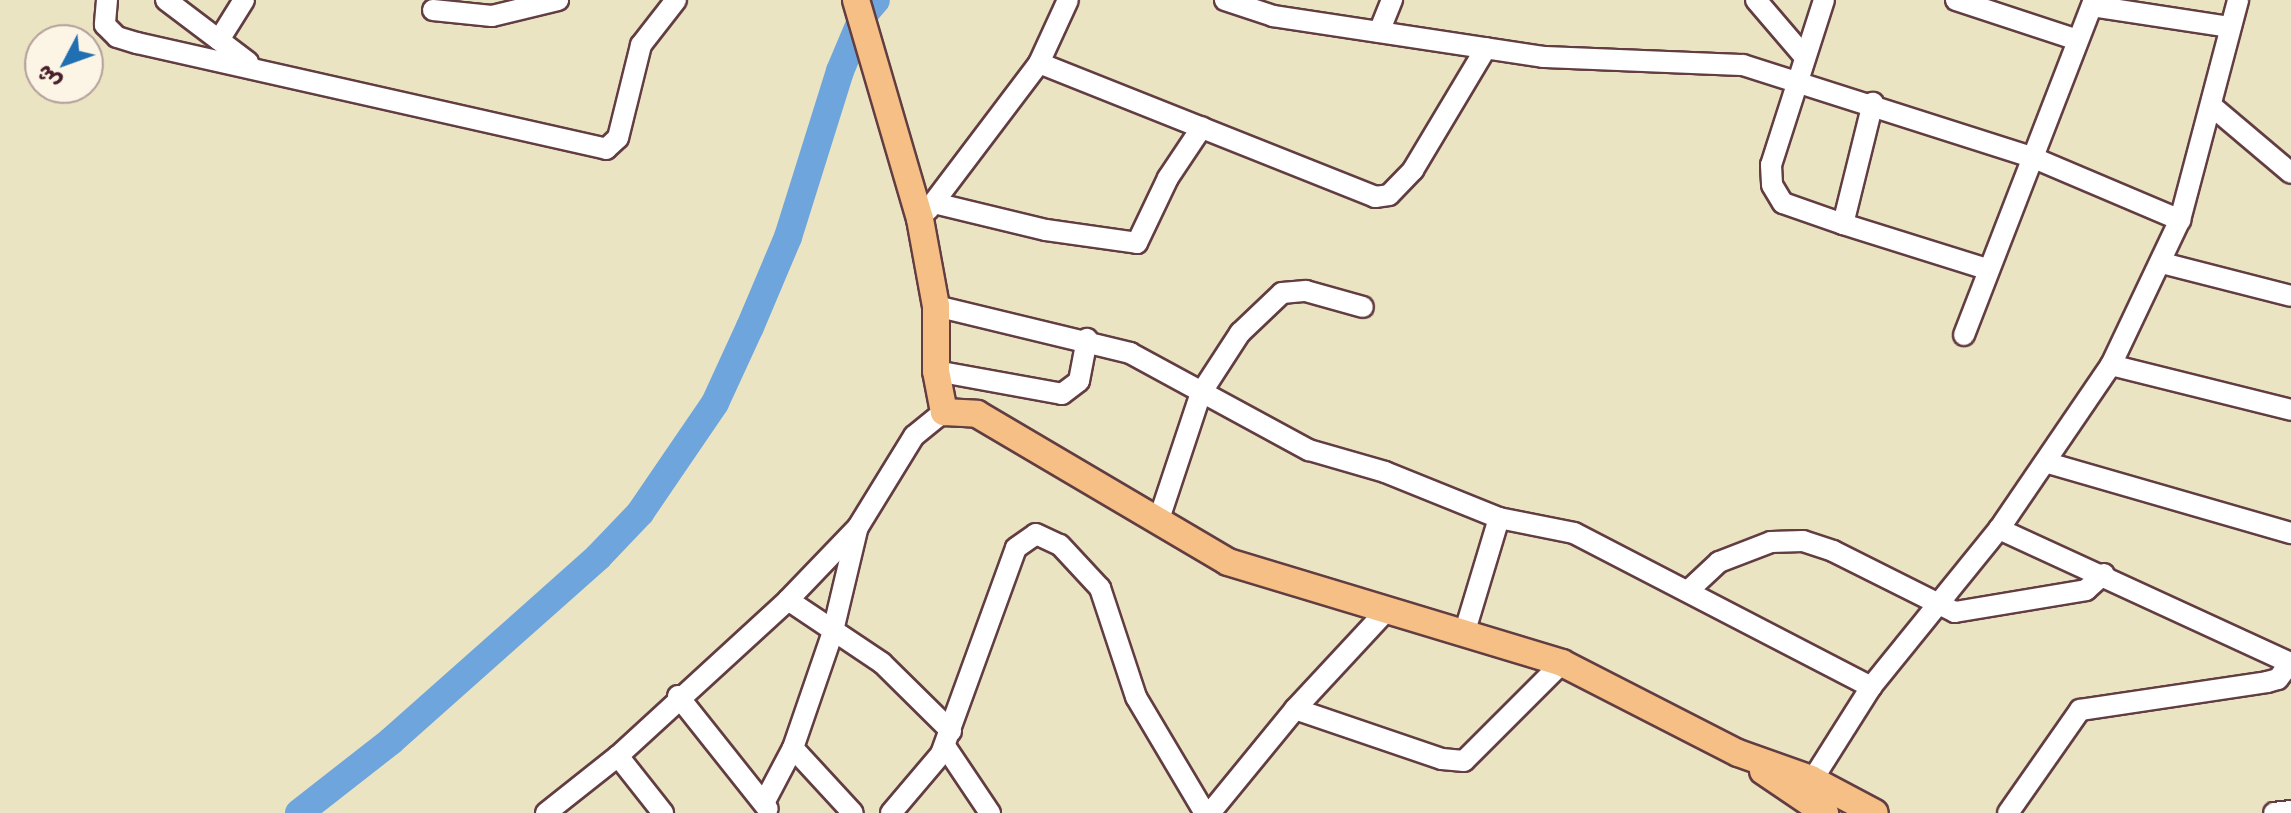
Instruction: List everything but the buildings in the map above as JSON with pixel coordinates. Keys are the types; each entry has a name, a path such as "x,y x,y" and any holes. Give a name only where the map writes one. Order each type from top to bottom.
{"main road":[{"path":"856,0 927,211 936,306 936,371 944,412 977,414 1228,562 1385,612 1562,663 1806,789 1874,813"},
{"path":"1806,789 1825,813"}],"street":[{"path":"107,0 105,25 117,37 606,149 618,138 641,45 676,0"},
{"path":"166,0 254,67"},
{"path":"219,40 244,0"},
{"path":"433,10 492,16 558,0"},
{"path":"1068,0 1039,63 927,211 1137,243 1168,178 1202,127"},
{"path":"1225,0 1273,16 1594,62 1725,63 1873,103 2034,158 2180,220"},
{"path":"1379,32 1392,0"},
{"path":"1756,0 1804,56"},
{"path":"1824,0 1795,80 1771,165 1772,185 1790,207 1987,269"},
{"path":"1956,0 2078,40"},
{"path":"1806,789 1871,687 1999,529 2048,463 2111,365 2180,220 2213,107 2238,0"},
{"path":"1964,335 1987,269 2034,158 2093,3 2230,27"},
{"path":"1039,63 1375,197 1389,195 1413,170 1486,48"},
{"path":"1843,224 1873,103"},
{"path":"2213,107 2291,173"},
{"path":"2162,263 2291,296"},
{"path":"1158,522 1201,393 1240,333 1282,293 1306,291 1363,307"},
{"path":"936,306 1087,339 1130,353 1309,450 1385,472 1499,518 1574,533 1871,687"},
{"path":"936,371 1062,394 1079,381 1087,339"},
{"path":"2111,365 2291,410"},
{"path":"546,813 618,756 678,696 788,600 858,527 914,436 944,412"},
{"path":"2048,463 2291,533"},
{"path":"1464,634 1499,518"},
{"path":"678,696 768,807 793,748 834,629 858,527"},
{"path":"1999,529 2104,574 2291,663 2278,679 2267,682 2080,710 2008,813"},
{"path":"891,813 948,738 1016,548 1026,537 1044,535 1079,562 1100,588 1136,697 1208,813 1295,709 1385,612"},
{"path":"1689,590 1719,562 1744,549 1803,541 1937,606 1969,611 2057,597 2095,586 2104,574"},
{"path":"788,600 882,663 948,738 990,813"},
{"path":"1295,709 1457,762 1471,757 1562,663"},
{"path":"793,748 853,813"},
{"path":"618,756 663,813"},
{"path":"2274,813 2291,811"}],"waterway":[{"path":"299,813 391,741 598,557 640,513 715,403 750,327 788,237 840,71 864,14 876,0"}]}
